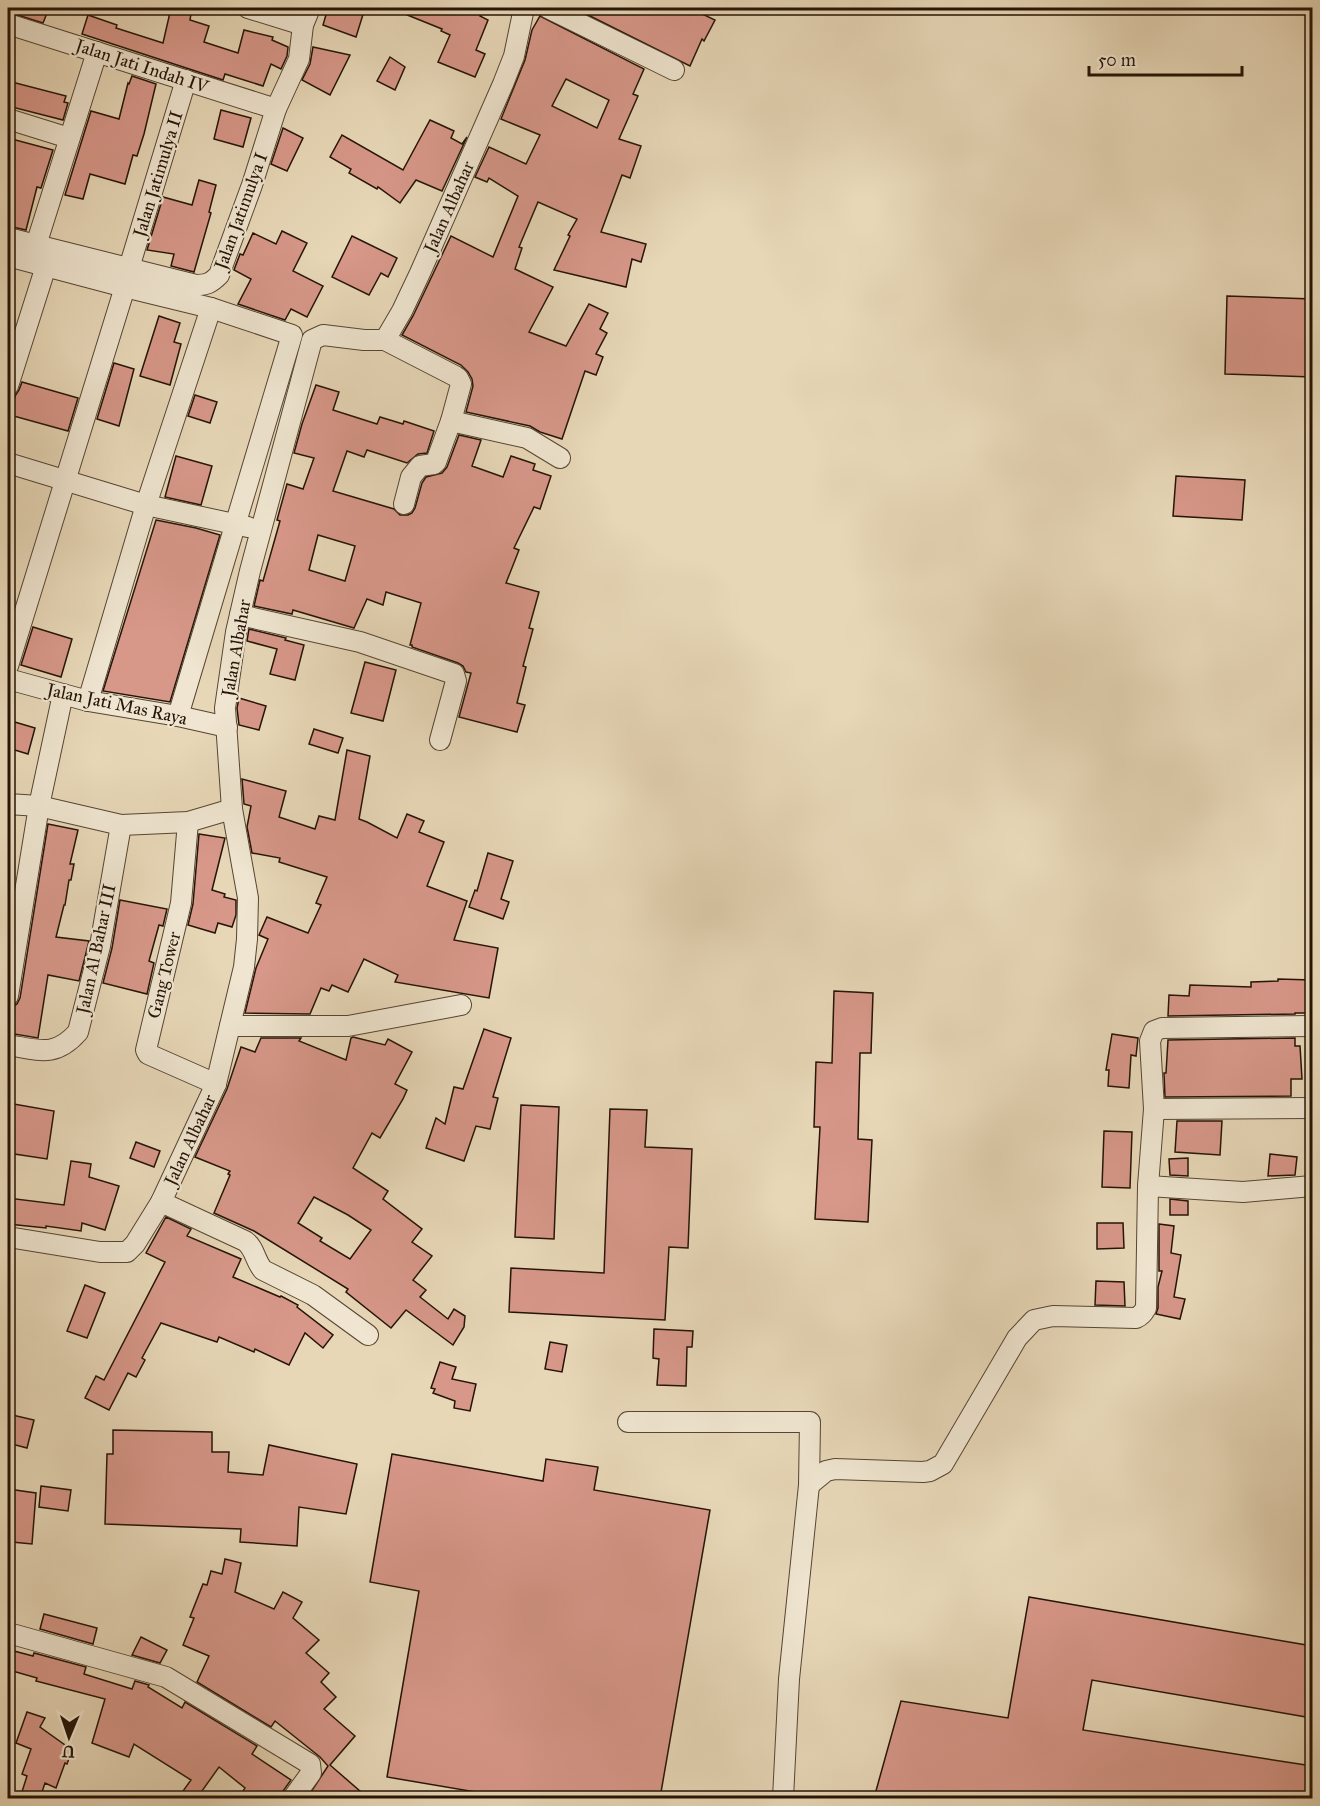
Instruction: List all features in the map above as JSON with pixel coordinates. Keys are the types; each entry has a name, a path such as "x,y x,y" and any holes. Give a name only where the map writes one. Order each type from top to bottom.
{"street":[{"path":"248,8 307,16"},
{"name":"Jalan Albahar","path":"8,1237 100,1252 127,1252 135,1244 160,1202 216,1084 244,967 248,898 232,809 225,708 238,624 312,340 323,335 385,340 420,273 514,56 524,8"},
{"path":"548,8 674,70"},
{"name":"Jalan Jatimulya I","path":"8,238 36,245 127,278 196,285 206,285 212,282 219,275 245,205 276,109 298,59 307,16"},
{"name":"Jalan Jati Indah IV","path":"8,24 276,109"},
{"path":"36,245 97,52"},
{"name":"Jalan Jatimulya II","path":"8,666 186,80"},
{"path":"8,119 69,138"},
{"path":"8,256 46,266 127,278 292,335 178,716"},
{"path":"8,386 46,266"},
{"path":"88,701 146,505 211,308"},
{"path":"385,340 458,378 461,384 436,462 420,466 411,477 404,504"},
{"path":"451,421 527,438 560,458"},
{"path":"8,464 146,505 261,530"},
{"path":"205,623 238,624 360,642 453,674 456,681 440,740"},
{"name":"Jalan Jati Mas Raya","path":"8,679 88,701 178,716 226,727"},
{"path":"8,996 13,931 63,694"},
{"path":"8,804 39,806 121,825 188,822 232,809"},
{"name":"Gang Tower","path":"188,822 182,903 146,1050 148,1054 216,1084"},
{"name":"Jalan Al Bahar III","path":"8,1045 44,1051 51,1050 68,1043 78,1032 100,946 121,825"},
{"path":"230,1026 348,1026 461,1005"},
{"path":"809,1485 826,1471 835,1468 923,1472 943,1464 1017,1338 1034,1320 1053,1316 1140,1317 1146,1308 1148,1186 1154,1109 1150,1041 1154,1031 1162,1028 1312,1026"},
{"path":"1154,1109 1312,1108"},
{"path":"1148,1186 1243,1192 1312,1186"},
{"path":"160,1202 245,1241 253,1249 257,1263 263,1270 313,1295 368,1335"},
{"path":"628,1422 810,1422 809,1485 789,1679 783,1798"},
{"path":"8,1636 12,1634 166,1677 310,1764 311,1773 293,1798"}],"building":[{"path":"8,8 49,8 43,23 8,12"},
{"path":"171,8 192,8 190,20 209,26 204,42 238,53 244,30 273,37 272,40 288,47 281,69 271,64 263,86 225,74 223,80 82,34 88,15 117,25 116,28 163,43"},
{"path":"328,8 365,8 356,37 323,25"},
{"path":"390,8 484,8 480,16 488,20 476,50 485,54 475,77 438,62 450,35 441,31 442,29"},
{"path":"574,8 690,8 715,20 704,41 702,39 690,66"},
{"path":"540,16 644,69 633,94 638,96 619,139 641,146 630,178 622,175 601,232 646,244 641,262 632,259 626,287 554,270 577,219 538,202 519,247 522,248 515,269 553,287 529,332 566,346 589,304 608,313 600,329 607,333 596,354 603,357 596,375 585,371 562,439 530,426 466,412 473,386 468,372 461,365 402,335 451,236 493,257 518,196 489,178 487,182 475,177 489,147 526,164 540,135 501,119 525,60 532,30","holes":["566,79 609,100 597,128 552,106"]},
{"path":"313,47 350,55 330,95 302,80 310,64"},
{"path":"390,57 405,67 395,90 377,81"},
{"path":"132,76 156,84 144,134 137,156 133,155 125,184 90,174 83,199 65,195 91,111 119,119 128,83"},
{"path":"8,81 66,96 64,102 68,103 63,120 8,106"},
{"path":"221,110 251,118 243,147 214,139"},
{"path":"430,120 454,131 451,138 462,144 467,137 442,191 416,180 400,203 378,187 377,189 349,173 351,169 330,157 342,135 403,170"},
{"path":"283,128 303,138 287,171 271,164"},
{"path":"8,138 53,150 41,188 37,187 26,230 8,226"},
{"path":"199,180 216,185 209,212 211,213 194,272 171,266 174,254 147,250 163,197 192,205"},
{"path":"282,231 307,243 293,271 323,286 307,317 291,309 285,320 238,304 251,279 234,270 240,254 243,255 253,233 276,244"},
{"path":"352,236 397,258 388,277 381,273 369,295 332,277"},
{"path":"1227,296 1312,299 1312,377 1225,374"},
{"path":"159,316 180,323 174,342 181,344 170,385 140,376"},
{"path":"114,363 134,369 119,426 97,419"},
{"path":"22,382 78,398 68,431 10,415"},
{"path":"316,385 339,392 333,410 377,424 380,417 403,424 404,421 434,431 427,453 418,454 407,463 367,450 364,457 347,451 333,491 394,509 400,515 412,513 426,477 442,473 447,467 459,435 481,440 472,466 503,477 511,456 535,464 533,470 551,476 540,509 534,507 514,548 519,550 506,583 539,592 529,628 533,629 523,666 526,667 517,703 525,705 517,732 459,717 471,673 466,672 458,663 410,645 421,603 386,592 383,605 367,599 354,628 293,610 292,614 254,606 260,580 263,581 280,521 277,520 287,484 303,489 314,458 294,453","holes":["318,535 355,546 345,581 309,570"]},
{"path":"195,395 217,402 210,423 188,416"},
{"path":"176,456 212,466 201,505 165,497"},
{"path":"1176,476 1245,480 1242,520 1173,516"},
{"path":"156,520 220,535 170,702 103,691"},
{"path":"33,627 72,639 61,677 21,665"},
{"path":"249,629 304,645 295,680 270,674 277,649 247,641"},
{"path":"365,662 396,670 383,721 351,713"},
{"path":"239,698 266,706 259,730 239,725 237,708"},
{"path":"8,720 35,728 28,754 8,748"},
{"path":"314,729 343,738 338,753 309,744"},
{"path":"347,750 370,756 359,819 397,838 407,814 424,821 419,832 444,842 427,886 467,901 454,940 498,948 489,998 395,982 398,975 364,959 348,992 332,985 329,991 321,988 310,1014 245,1013 256,968 268,939 259,935 267,917 308,933 321,905 316,903 327,877 279,862 280,858 252,853 247,827 251,806 244,804 242,779 286,791 279,817 315,829 319,816 335,820"},
{"path":"48,824 78,830 70,864 74,864 71,880 69,880 56,937 89,941 79,981 48,975 38,1038 8,1033 12,1007 20,998"},
{"path":"199,834 225,838 212,890 225,894 224,897 236,900 236,915 232,927 218,923 215,933 188,925 193,904"},
{"path":"488,853 513,861 501,899 509,902 503,919 469,907 475,890 477,891"},
{"path":"120,900 167,909 163,926 159,925 149,961 154,963 147,994 103,983"},
{"path":"1278,979 1312,980 1312,1013 1168,1016 1169,995 1189,996 1190,985 1251,987 1251,982 1278,981"},
{"path":"834,991 873,993 871,1053 860,1053 858,1139 872,1140 868,1222 815,1219 820,1127 814,1127 816,1062 832,1063"},
{"path":"484,1029 511,1038 493,1097 498,1098 490,1129 476,1126 464,1161 426,1148 436,1118 445,1124 454,1087 463,1089"},
{"path":"1112,1034 1138,1038 1136,1056 1131,1055 1129,1088 1108,1086 1109,1070 1106,1070"},
{"path":"261,1038 301,1038 299,1041 346,1060 351,1038 385,1045 388,1039 412,1052 395,1084 407,1090 403,1099 380,1138 372,1133 353,1168 388,1191 383,1199 422,1229 412,1242 432,1256 413,1280 426,1290 420,1297 448,1319 454,1309 465,1316 464,1327 453,1345 406,1310 391,1328 346,1292 348,1289 254,1231 214,1213 230,1171 195,1157 227,1089 241,1047 255,1052","holes":["314,1197 371,1230 350,1259 320,1241 322,1238 298,1223"]},
{"path":"1295,1038 1295,1046 1300,1046 1302,1079 1291,1079 1291,1096 1165,1097 1164,1073 1166,1073 1168,1040"},
{"path":"8,1103 54,1111 47,1159 8,1153"},
{"path":"521,1105 559,1107 554,1239 515,1237"},
{"path":"610,1109 647,1110 645,1147 692,1149 688,1248 669,1247 665,1320 509,1312 511,1268 604,1273"},
{"path":"1177,1121 1222,1121 1220,1155 1175,1152"},
{"path":"1104,1131 1132,1132 1130,1188 1102,1187"},
{"path":"136,1142 160,1151 154,1167 130,1158"},
{"path":"1270,1154 1297,1157 1295,1175 1268,1176"},
{"path":"1188,1158 1188,1176 1170,1175 1169,1159"},
{"path":"71,1161 91,1164 89,1177 119,1186 105,1230 82,1223 81,1231 8,1224 8,1198 64,1205"},
{"path":"1170,1199 1188,1201 1188,1215 1170,1215"},
{"path":"166,1217 191,1229 187,1236 241,1259 233,1277 298,1305 297,1307 333,1335 323,1348 305,1333 289,1365 255,1349 254,1352 219,1337 217,1342 161,1323 142,1358 145,1360 136,1377 128,1373 109,1410 85,1398 96,1376 104,1380 165,1262 146,1253"},
{"path":"1097,1223 1123,1223 1124,1248 1097,1249"},
{"path":"1159,1224 1174,1226 1171,1253 1181,1255 1174,1297 1185,1299 1180,1319 1156,1314 1162,1271 1159,1271"},
{"path":"1096,1281 1124,1282 1125,1306 1095,1305"},
{"path":"85,1285 105,1293 87,1338 67,1331"},
{"path":"654,1329 693,1331 692,1347 687,1347 686,1386 657,1385 659,1359 653,1358"},
{"path":"550,1342 567,1345 562,1372 545,1369"},
{"path":"440,1362 456,1367 452,1379 476,1384 470,1411 454,1408 455,1401 433,1393 435,1389 431,1388"},
{"path":"8,1414 34,1420 27,1448 8,1443"},
{"path":"113,1430 212,1432 212,1452 229,1452 228,1472 263,1475 269,1445 357,1464 346,1514 299,1507 297,1546 240,1542 241,1529 105,1524 107,1454 113,1454"},
{"path":"392,1454 543,1481 546,1459 598,1467 594,1490 710,1510 660,1798 474,1798 476,1792 387,1777 419,1591 370,1582"},
{"path":"41,1486 71,1490 68,1511 39,1507"},
{"path":"8,1489 36,1493 32,1544 12,1542 14,1512 8,1511"},
{"path":"225,1559 241,1563 235,1592 274,1609 283,1592 302,1602 293,1618 319,1640 306,1653 329,1673 321,1682 336,1697 324,1709 355,1736 330,1765 368,1798 307,1798 328,1766 320,1757 275,1721 271,1727 197,1682 209,1656 183,1645 194,1618 190,1617 203,1584 207,1585 211,1571 222,1574"},
{"path":"1029,1597 1312,1646 1312,1718 1092,1680 1083,1730 1312,1766 1312,1798 874,1798 901,1701 1008,1718"},
{"path":"44,1614 97,1628 93,1644 40,1629"},
{"path":"141,1637 167,1650 160,1663 132,1655"},
{"path":"14,1651 33,1656 34,1653 86,1667 84,1674 132,1689 135,1681 149,1685 148,1687 182,1708 185,1702 257,1746 252,1754 291,1780 281,1798 251,1798 243,1791 245,1788 219,1767 197,1798 178,1798 191,1780 134,1744 129,1757 92,1743 105,1699 36,1681 37,1678 9,1670"},
{"path":"27,1712 45,1718 40,1727 72,1750 56,1788 45,1783 40,1798 20,1798 27,1776 22,1774 31,1749 16,1743"}]}
